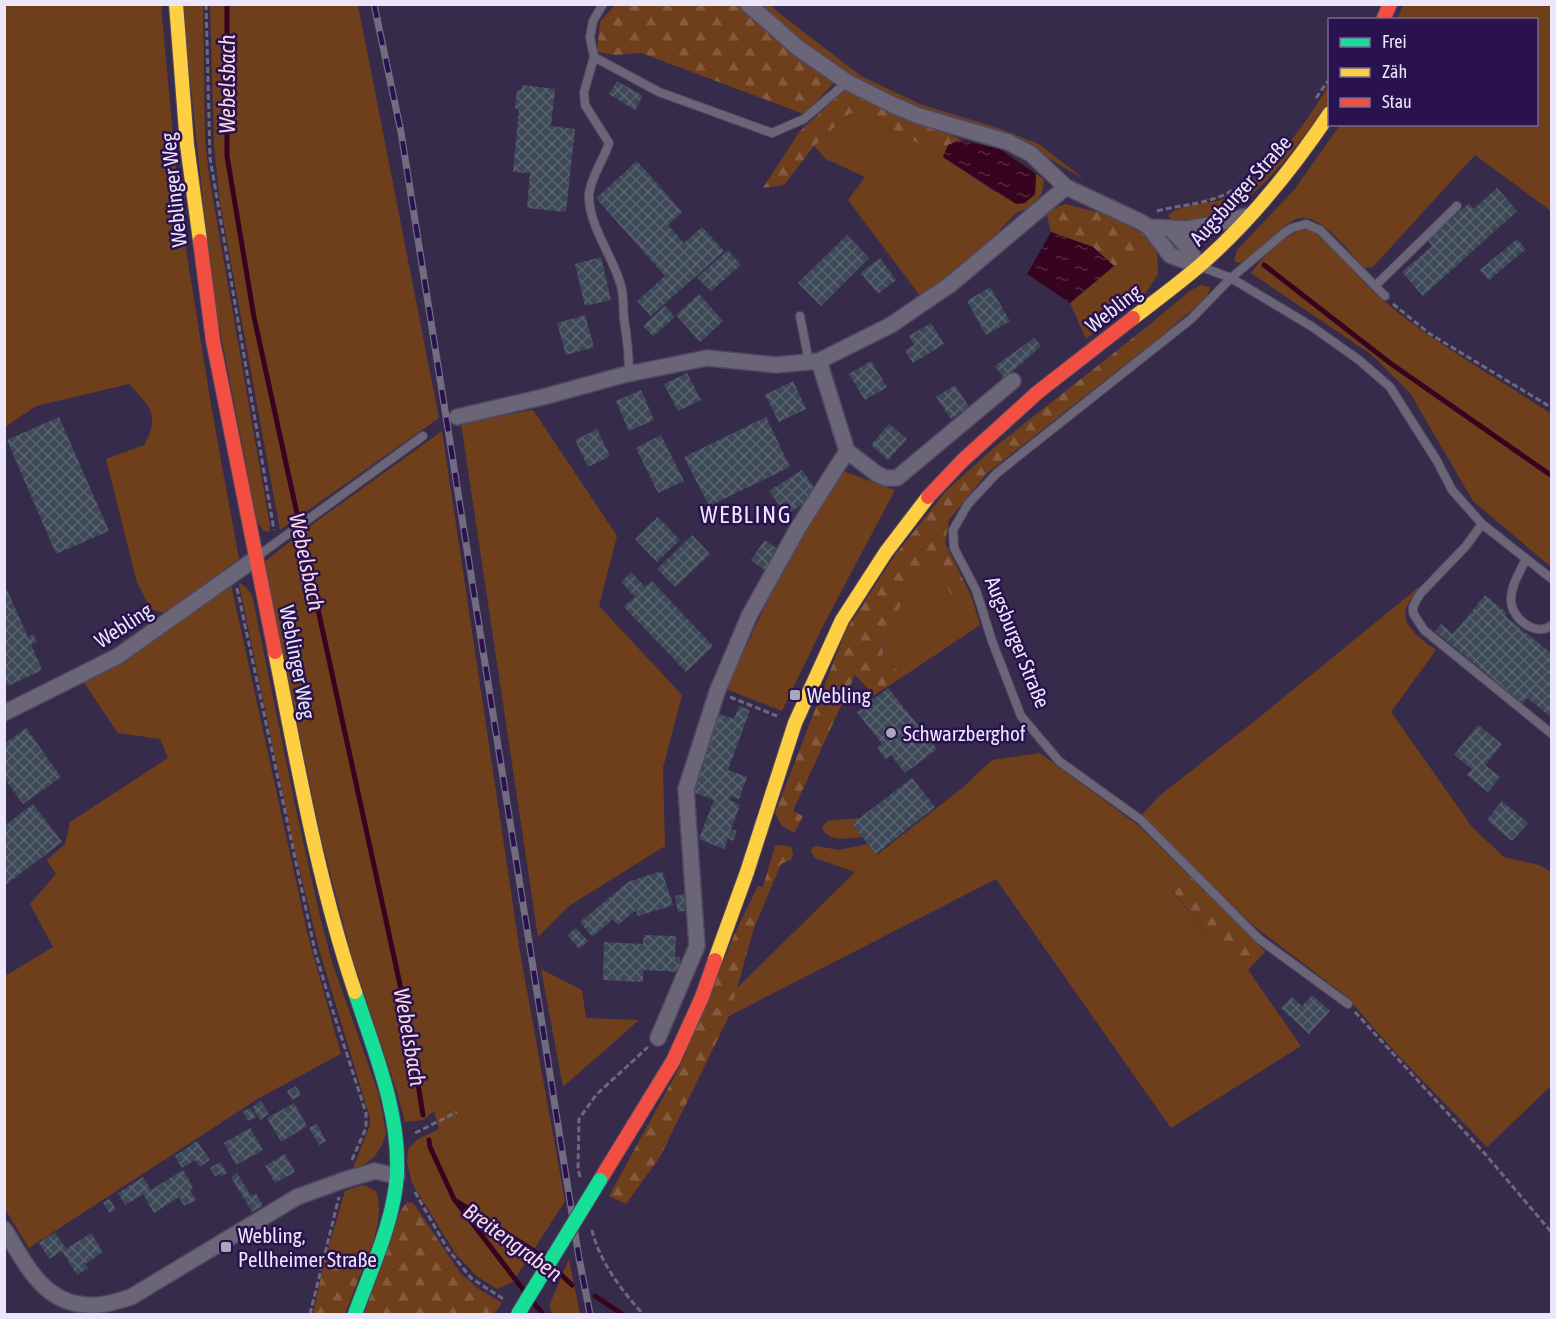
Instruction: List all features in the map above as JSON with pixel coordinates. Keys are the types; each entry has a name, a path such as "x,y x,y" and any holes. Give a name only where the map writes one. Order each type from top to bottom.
{"main road":[{"name":"Weblinger Weg","path":"176,4 187,145 213,341 255,558 316,858 342,954 385,1082 397,1141 398,1176 383,1240 355,1314"},
{"path":"1384,18 1390,4"},
{"name":"Augsburger Straße","path":"1199,266 1250,214 1301,156 1328,115"},
{"name":"Webling","path":"515,1310 600,1180 673,1061 706,987 747,872 795,723 842,620 886,552 920,506 962,461 1038,392 1199,266"}],"street":[{"path":"748,4 798,48 847,82 919,116 1008,141 1031,154 1066,187 1145,225 1186,229 1250,214"},
{"path":"458,417 630,374 707,358 776,365 814,362 891,325 951,284 1066,187"},
{"path":"1145,225 1170,255 1199,266"},
{"path":"1170,228 1188,248 1199,266"},
{"path":"814,362 847,451 877,474 886,478 897,478 1013,381"},
{"path":"658,1038 697,946 686,789 717,692 748,616 770,574 847,451"},
{"name":"Webling","path":"4,713 118,656 255,558"},
{"path":"4,1229 41,1285 79,1309 131,1297 297,1197 375,1171 398,1176"}],"lane":[{"path":"603,4 591,29 594,57 584,92 585,105 609,143 589,195 599,233 621,286 630,374"},
{"path":"594,57 659,92 771,133 804,119 847,82"},
{"path":"1375,286 1457,207"},
{"name":"Augsburger Straße","path":"1348,1004 1259,939 1141,820 1059,761 1021,716 992,641 976,590 954,548 953,530 968,504 997,473 1191,319 1231,278 1284,232 1306,224 1320,230 1385,296"},
{"name":"Augsburger Straße","path":"1199,266 1231,278 1311,326 1359,360 1390,387 1437,461 1452,490 1482,524 1551,579"},
{"path":"800,316 814,362"},
{"path":"255,558 423,436"},
{"path":"1482,524 1466,546 1420,594 1413,607 1413,613 1431,637 1551,734"},
{"path":"1526,559 1516,580 1511,597 1512,606 1517,617 1527,625 1538,630 1546,630 1551,625"}],"path":[{"path":"207,4 210,158 276,543"},
{"path":"1312,104 1328,80"},
{"path":"1145,225 1155,212 1212,199 1234,190 1254,176 1295,130"},
{"path":"1385,296 1430,334 1551,408"},
{"path":"717,692 795,723"},
{"path":"1348,1004 1486,1155 1551,1233"},
{"path":"581,1181 578,1169 579,1119 596,1095 658,1038"},
{"path":"397,1141 457,1112"},
{"path":"398,1176 414,1191 447,1248 471,1278 515,1310"},
{"path":"310,1314 344,1180"},
{"path":"591,1227 607,1264 629,1299 643,1314"}],"green space":[{"path":"5,4 161,5 180,212 239,559 165,613 151,609 137,583 106,459 144,445 152,426 152,419 151,412 143,399 129,384 36,406 5,427"},
{"path":"1404,4 1551,5 1551,211 1475,155 1373,267 1364,268 1324,226 1305,218 1291,222 1245,261 1237,263 1234,260 1237,250 1294,190 1339,126 1538,126 1538,18 1397,18"},
{"path":"182,5 203,5 205,139 209,176 270,526 269,532 264,531 257,522 213,294"},
{"path":"210,5 358,5 439,418 280,530 220,203 214,145"},
{"path":"615,5 739,5 750,18 834,83 804,114 641,53 614,55 597,52 600,22"},
{"path":"760,5 771,5 861,76 920,104 998,128 1039,144 1085,180 1043,155 884,97 839,70"},
{"path":"1328,87 1328,104 1324,110 1272,175 1240,204 1223,214 1205,220 1172,220 1168,216 1180,208 1221,200 1243,188 1272,162 1309,116"},
{"path":"846,89 961,140 948,145 943,157 901,134 850,113 814,146 784,185 763,188 800,131"},
{"path":"850,113 901,134 943,157 995,192 1035,194 1036,174 1044,180 1042,193 1032,207 1016,213 980,251 921,297 848,200 865,177 826,159 814,146"},
{"path":"1065,204 1109,215 1143,234 1157,253 1114,266 1093,247 1051,232 1046,212"},
{"path":"1301,230 1309,230 1316,234 1373,291 1415,326 1551,414 1551,567 1473,501 1410,393 1372,355 1251,273 1273,248"},
{"path":"1157,253 1158,274 1145,294 1086,339 1070,303 1114,266"},
{"path":"1201,285 1211,287 1205,299 1159,338 1148,326 1191,290"},
{"path":"1148,326 1159,338 986,474 949,520 945,543 972,598 957,605 935,566 922,565 882,640 883,657 904,676 874,695 855,675 793,811 803,816 794,833 781,825 775,813 846,630 895,555 947,490 996,446"},
{"path":"533,410 617,536 599,606 682,695 663,768 665,846 569,906 538,937 461,423"},
{"path":"442,431 520,952 565,1201 513,1282 497,1289 478,1277 455,1253 412,1183 407,1163 408,1149 418,1139 439,1129 434,1111 423,1120 405,1122 352,957 321,838 264,562"},
{"path":"840,470 895,490 824,624 782,711 726,689 784,566"},
{"path":"922,564 935,566 957,605 972,598 980,625 904,676 883,657 882,640"},
{"path":"230,580 308,936 341,1054 259,1098 29,1248 5,1209 5,976 53,947 30,904 56,874 47,860 65,844 70,822 168,758 160,739 118,733 83,681"},
{"path":"240,583 252,595 297,814 332,962 379,1095 386,1133 382,1145 375,1156 365,1164 353,1168 370,1125 370,1118 319,949 293,843"},
{"path":"1424,583 1407,606 1406,619 1414,631 1436,650 1391,712 1472,827 1504,857 1539,865 1551,872 1551,1086 1487,1147 1394,1051 1346,996 1255,927 1141,816 1159,796"},
{"path":"1040,753 1139,826 1190,876 1172,891 1216,945 1248,970 1301,1046 1171,1128 996,879 729,1016 736,989 855,872 815,858 811,852 812,848 816,846 839,850 867,844 877,855 962,788 992,760"},
{"path":"860,818 853,825 862,837 834,838 825,833 822,828 827,821"},
{"path":"775,846 791,847 792,859 781,864 754,928 729,1016 660,1157 626,1204 609,1196 679,1068 735,933 758,886 763,887"},
{"path":"1190,876 1265,952 1248,970 1216,945 1172,890"},
{"path":"541,969 582,990 586,1018 639,1020 563,1087"},
{"path":"363,1185 376,1191 379,1213 375,1235 359,1278 324,1263 345,1191"},
{"path":"407,1202 413,1203 461,1274 479,1289 502,1303 494,1314 364,1314 399,1213"},
{"path":"569,1259 580,1314 553,1314 549,1306"},
{"path":"324,1263 359,1278 345,1314 313,1314"}],"water":[{"path":"961,140 1000,149 1036,174 1035,194 1025,203 1016,204 943,157 948,145"},
{"path":"1051,232 1093,247 1114,266 1070,303 1027,274"}],"building":[{"path":"617,81 643,96 635,110 609,94"},
{"path":"522,85 555,89 551,126 575,129 566,212 527,208 530,173 513,172 519,109 515,108 517,90 521,90"},
{"path":"637,161 682,212 668,225 684,243 702,227 724,251 651,316 637,301 665,276 596,198"},
{"path":"1497,188 1517,211 1423,296 1402,272 1432,246 1427,240 1469,203 1473,209"},
{"path":"847,235 869,258 821,306 798,283"},
{"path":"1517,239 1526,249 1489,280 1480,270"},
{"path":"728,250 741,265 711,291 697,277"},
{"path":"601,257 611,300 585,306 575,264"},
{"path":"880,258 896,280 878,294 861,273"},
{"path":"990,287 1010,321 986,335 967,301"},
{"path":"699,294 723,321 700,342 676,315"},
{"path":"665,306 675,317 653,336 643,326"},
{"path":"585,315 594,347 566,355 557,323"},
{"path":"931,323 944,344 913,363 905,350 914,345 909,336"},
{"path":"1034,338 1041,346 1004,379 995,366"},
{"path":"871,361 887,387 865,400 849,374"},
{"path":"687,373 701,400 678,411 664,384"},
{"path":"793,381 806,409 779,422 765,395"},
{"path":"955,385 969,407 951,419 936,397"},
{"path":"641,390 654,420 629,431 616,401"},
{"path":"59,417 109,531 56,554 7,440"},
{"path":"766,417 790,467 709,506 684,457"},
{"path":"889,424 907,439 888,460 871,445"},
{"path":"597,429 610,456 588,467 575,440"},
{"path":"661,435 684,481 658,493 636,448"},
{"path":"802,470 818,493 787,515 769,491"},
{"path":"658,517 680,540 657,562 635,539"},
{"path":"692,535 710,554 675,587 657,569"},
{"path":"765,540 780,551 766,571 751,560"},
{"path":"631,572 645,587 652,581 713,646 686,672 624,607 635,597 621,582"},
{"path":"7,590 28,637 33,634 37,642 31,644 42,670 8,686 4,678 4,591"},
{"path":"1485,595 1507,613 1505,616 1552,654 1552,718 1527,698 1523,704 1435,631 1441,624 1453,634"},
{"path":"888,688 937,749 905,773 891,755 886,759 884,757 877,748 882,744 857,712"},
{"path":"739,706 750,710 728,770 747,777 739,799 731,796 729,800 740,805 731,829 737,831 733,841 728,838 724,849 699,839 714,800 690,791 719,714 734,719"},
{"path":"1478,725 1502,744 1485,765 1500,777 1488,792 1467,775 1472,769 1454,755"},
{"path":"26,728 61,777 23,804 4,778 4,744"},
{"path":"912,778 935,807 876,854 852,824"},
{"path":"1502,801 1528,823 1512,841 1487,820"},
{"path":"33,804 62,842 4,886 4,826"},
{"path":"662,871 673,905 638,916 636,910 618,925 613,919 592,937 580,922 628,882"},
{"path":"686,894 689,910 678,912 675,896"},
{"path":"576,928 588,941 579,949 567,935"},
{"path":"644,935 676,936 675,957 680,957 680,972 643,970 643,982 603,980 604,942 643,944"},
{"path":"1312,995 1330,1011 1309,1034 1281,1008 1292,997 1302,1006"},
{"path":"296,1086 301,1095 292,1100 287,1091"},
{"path":"261,1101 269,1114 260,1120 252,1107"},
{"path":"294,1103 307,1126 281,1142 267,1118"},
{"path":"250,1108 256,1117 248,1121 243,1112"},
{"path":"317,1124 326,1141 319,1145 309,1128"},
{"path":"250,1128 263,1150 236,1165 224,1143"},
{"path":"197,1141 210,1160 200,1167 195,1160 182,1168 175,1156"},
{"path":"285,1154 295,1172 275,1183 265,1166"},
{"path":"220,1162 227,1173 215,1176 210,1168"},
{"path":"183,1170 193,1187 190,1190 196,1200 184,1206 179,1197 154,1213 143,1194 125,1205 118,1193 143,1177 151,1190"},
{"path":"237,1173 251,1196 256,1193 263,1206 252,1212 231,1177"},
{"path":"109,1199 116,1209 110,1213 103,1203"},
{"path":"55,1232 66,1249 91,1233 103,1252 85,1264 88,1268 77,1275 62,1251 49,1259 39,1243"}],"waterway":[{"name":"Webelsbach","path":"227,4 227,156 254,317 408,1021 423,1115"},
{"path":"1264,265 1390,363 1552,476"},
{"name":"Webelsbach","path":"429,1140 430,1147 454,1199 525,1292"},
{"name":"Breitengraben","path":"458,1202 534,1251 544,1260"},
{"name":"Breitengraben","path":"554,1268 572,1285"},
{"name":"Breitengraben","path":"595,1296 622,1314"},
{"name":"Webelsbach","path":"533,1302 543,1314"}],"railway":[{"path":"374,4 401,132 579,1258 590,1314"}],"traffic: fast":[{"path":"355,992 390,1104 397,1151 395,1192 387,1228 355,1314"},
{"path":"518,1314 600,1180"}],"traffic: slow":[{"path":"176,4 187,145 200,241"},
{"path":"1133,318 1198,267 1235,232 1285,174 1328,116"},
{"path":"715,960 747,872 795,723 842,620 886,552 928,497"},
{"path":"275,652 319,866 355,992"}],"traffic: jam":[{"path":"1384,18 1390,4"},
{"path":"200,241 213,341 275,652"},
{"path":"928,497 962,461 1038,392 1133,318"},
{"path":"600,1180 673,1061 702,997 715,960"}],"place":[{"name":"Webling","path":"795,695"},
{"name":"Schwarzberghof","path":"891,733"},
{"name":"Webling, Pellheimer Straße","path":"226,1247"}],"district":[{"name":"WEBLING","path":"746,514"}]}
